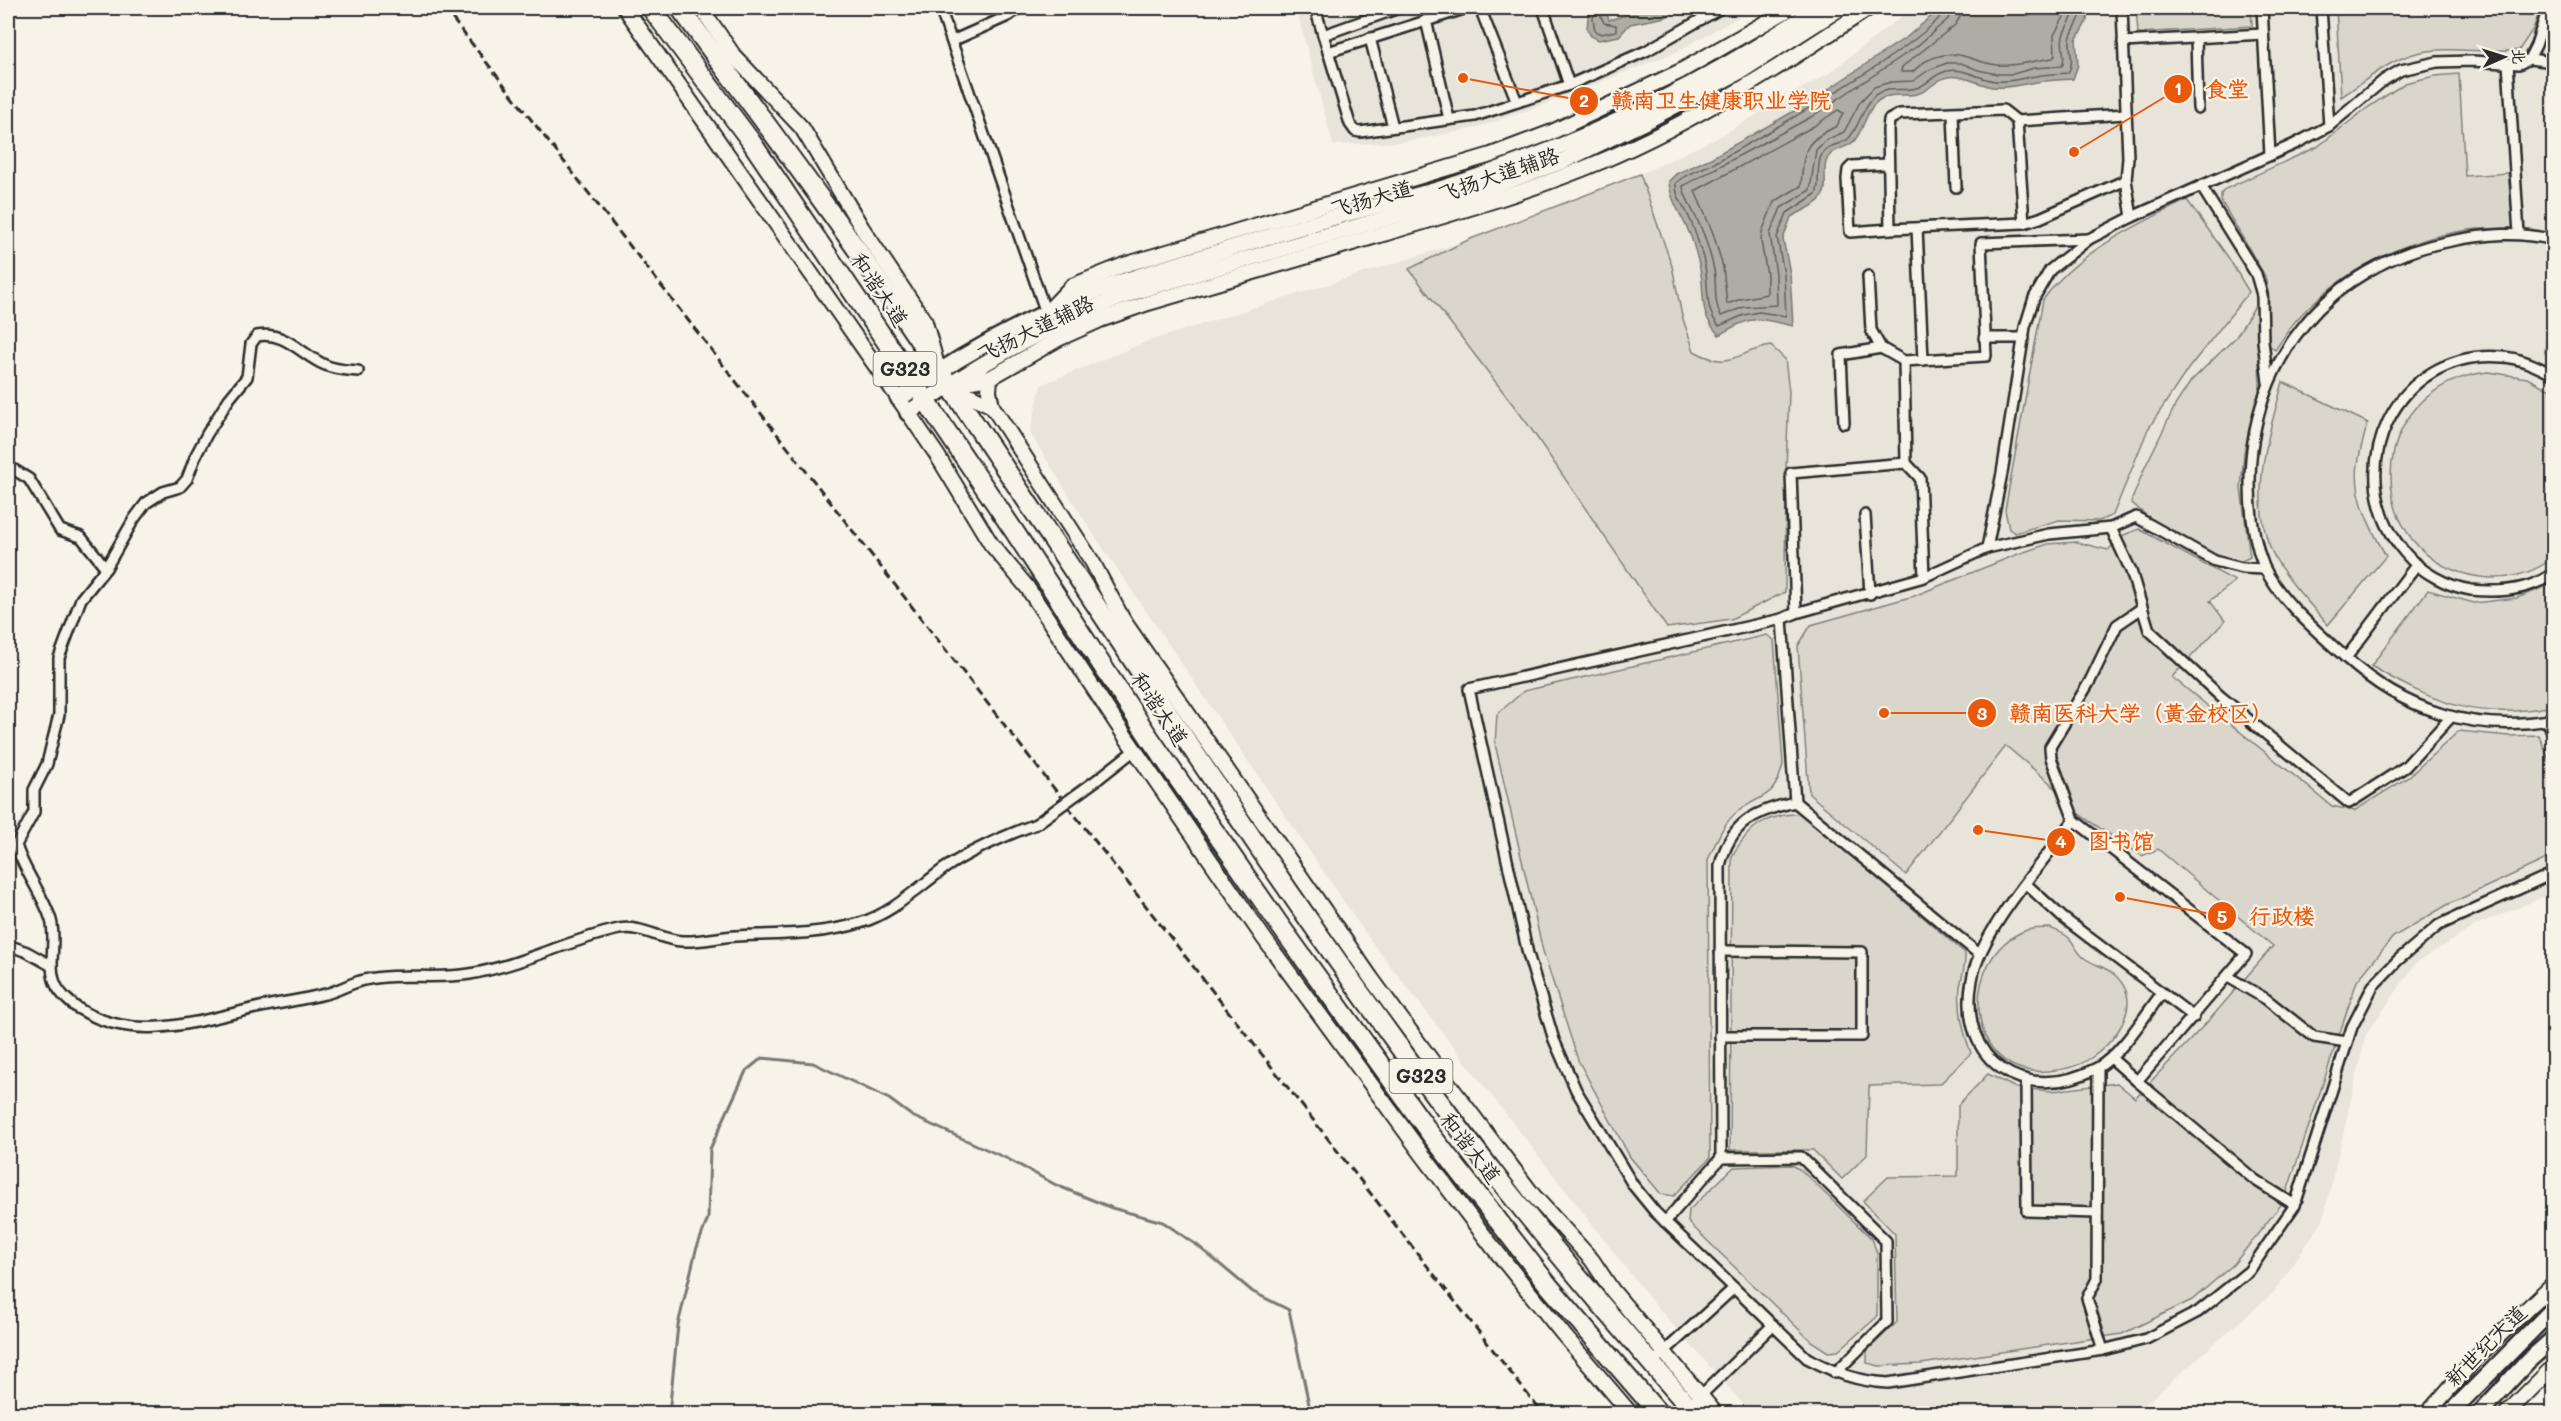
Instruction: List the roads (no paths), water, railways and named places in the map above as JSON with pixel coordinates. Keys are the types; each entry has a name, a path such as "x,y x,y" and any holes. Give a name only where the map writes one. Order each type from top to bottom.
{"highway":[{"name":"和谐大道","path":"651,8 750,140 1156,747 1281,927 1432,1136 1549,1286 1659,1413"},
{"name":"G323","path":"680,8 879,282 944,378"},
{"name":"和谐大道","path":"944,378 1171,721 1299,908 1457,1125 1560,1257 1658,1358 1695,1406"}],"main road":[{"name":"飞扬大道","path":"908,413 921,394 1046,313 1139,276 1323,220 1447,187 1559,147 1611,124 1737,59 1818,8"},
{"name":"飞扬大道","path":"944,378 1094,307 1140,290 1480,191 1563,161 1642,123 1744,69 1840,8"},
{"name":"飞扬大道","path":"899,399 921,394"},
{"name":"新世纪大道","path":"2449,1413 2553,1308"},
{"name":"新世纪大道","path":"2479,1413 2553,1338"}],"street":[{"path":"625,8 899,399 937,455 991,544 1027,587 1119,727 1263,937 1422,1154 1563,1334 1631,1413"},
{"path":"701,8 734,56 802,128 862,228 925,322 944,378 992,406"},
{"path":"940,8 1046,313"},
{"path":"951,41 1008,16 1020,8"},
{"path":"1315,8 1350,124 1355,131 1360,132 1475,116 1517,102 1569,84 1646,51 1721,8"},
{"path":"1366,8 1371,18"},
{"path":"1323,35 1399,8"},
{"path":"1328,52 1467,8"},
{"path":"1480,8 1517,102"},
{"path":"1543,8 1569,84"},
{"name":"飞扬大道辅路","path":"1046,313 1072,286 1124,265 1491,155 1562,127 1679,72 1791,8"},
{"name":"飞扬大道辅路","path":"944,378 990,378 1025,356 1100,320 1148,303 1539,186 1604,160 1696,114 1817,42 1869,8"},
{"path":"2122,8 2126,180 2132,217"},
{"path":"2262,8 2270,155"},
{"path":"2321,8 2329,126"},
{"path":"1987,548 2024,338 2034,298 2050,270 2089,239 2329,126 2384,80 2401,70 2437,62 2472,61 2519,64 2529,58 2543,28 2548,8"},
{"path":"1426,21 1449,119"},
{"path":"2123,42 2263,34"},
{"path":"1370,38 1393,127"},
{"path":"2196,38 2198,108"},
{"path":"2529,58 2553,62"},
{"path":"2508,63 2519,234"},
{"path":"1890,229 1887,164 1889,120 1900,114 2002,110 2017,121 2126,114"},
{"path":"1953,113 1956,187"},
{"path":"1642,123 1696,114"},
{"path":"2017,121 2024,223"},
{"path":"1562,127 1611,124"},
{"path":"1447,187 1491,155"},
{"path":"1539,186 1563,161"},
{"path":"1887,164 1852,166 1848,171 1850,232 2024,223 2126,180"},
{"path":"2201,186 2256,274 2262,295 2263,341 2268,382"},
{"path":"1414,209 1465,210"},
{"path":"1917,228 1923,360"},
{"path":"2553,240 2519,234 2498,234 2426,245 2381,263 2338,289 2321,305 2292,340 2268,382 2250,453 2250,501 2255,541 2265,569 2295,611 2362,673 2405,699 2451,717 2480,723 2550,719 2553,736"},
{"path":"1868,276 1870,330 1881,348 1904,362 1986,356 1981,243 2089,239"},
{"path":"358,370 326,366 283,337 269,334 256,336 251,344 247,377 229,399 207,434 196,454 188,479 180,487 163,492 146,503 134,519 106,568 81,599 67,633 59,658 59,715 46,764 34,790 34,812 16,845 21,861 50,918 54,931 52,966 56,986 78,1009 95,1018 135,1028 178,1027 244,1010 329,993 361,980 382,976 471,974 622,928 646,931 667,940 688,942 732,936 829,931 864,922 905,900 945,868 985,845 1036,824 1136,749"},
{"path":"1984,338 2024,338"},
{"path":"1844,423 1841,355 1881,348"},
{"path":"2553,375 2532,364 2503,357 2473,358 2444,366 2419,382 2398,403 2383,428 2375,456 2375,485 2381,513 2394,539 2417,564 2436,578 2463,588 2491,592 2520,589 2553,573"},
{"path":"1904,362 1906,463 1920,478 1924,578"},
{"path":"990,378 989,391 992,406 1094,562 1123,620 1371,978 1533,1195 1592,1260 1658,1358 1734,1288"},
{"path":"1796,613 1791,472 1906,463"},
{"path":"8,466 29,479 60,530 81,537 106,568"},
{"path":"1865,515 1870,594"},
{"path":"2265,569 2242,568 2215,561 2136,518 2111,528 2049,534 1987,548 1924,578 1796,613 1782,619 1469,689 1528,954 1554,1040 1576,1090 1610,1148 1633,1185 1665,1222 1807,1358 1836,1373 1861,1381 1888,1383 2103,1350 2146,1339 2198,1312 2249,1271 2295,1205 2352,1027 2373,986 2398,960 2439,925 2553,873"},
{"path":"2111,528 2131,571 2149,630 2177,658 2349,803 2405,767 2451,717"},
{"path":"2346,658 2417,564"},
{"path":"2137,1081 2246,954 2074,820 2062,793 2051,758 2050,747 2090,681 2118,625 2142,608"},
{"path":"1782,619 1795,802 1979,954"},
{"path":"1665,1222 1721,1158 1720,866 1730,838 1747,821 1763,810 1795,802"},
{"path":"2074,820 2003,914 1979,954 1970,998 1971,1018 1977,1042 1995,1066 2007,1074 2026,1080 2053,1081 2074,1078 2098,1068 2111,1058 2162,993"},
{"path":"2026,884 2062,917 2194,1017"},
{"path":"8,945 27,952 52,966"},
{"path":"1720,951 1862,952 1862,1036 1720,1036"},
{"path":"2228,977 2266,999 2314,1037 2347,1042"},
{"path":"2111,1058 2255,1180 2295,1205"},
{"path":"2098,1068 2097,1279 2087,1298 2103,1350"},
{"path":"2026,1080 2027,1211 2097,1213"},
{"path":"1721,1158 1801,1157 1886,1241 1887,1322 1836,1373"},
{"path":"2529,1332 2553,1284"},
{"path":"2427,1413 2476,1358 2553,1284"},
{"path":"1716,1413 1695,1406 1773,1325"},
{"path":"2506,1413 2553,1366"}],"water":[{"path":"1589,8 1605,8 1609,20 1626,15 1624,8 1679,8 1666,17 1630,24 1619,36 1599,40 1591,36 1587,29"},
{"path":"1941,8 2088,8 2087,21 2076,40 2078,65 2073,79 1992,87 1953,76 1940,80 1913,95 1890,96 1881,99 1872,107 1854,141 1833,152 1827,159 1822,197 1812,206 1791,217 1783,239 1790,273 1793,326 1755,320 1740,324 1719,335 1708,320 1697,255 1672,196 1669,181 1676,174 1711,158 1803,106 1908,36"}],"waterway":[{"path":"669,1414 678,1325 696,1250 708,1218 710,1149 746,1071 762,1058 813,1063 889,1099 912,1116 1008,1159 1056,1185 1112,1208 1163,1222 1198,1246 1253,1292 1289,1310 1311,1414"}],"railway":[{"path":"444,8 1543,1414"}],"place":[{"name":"赣南卫生健康职业学院","path":"1463,78"},
{"name":"食堂","path":"2074,152"},
{"name":"赣南医科大学（黄金校区）","path":"1884,713"},
{"name":"图书馆","path":"1978,830"},
{"name":"行政楼","path":"2120,897"}]}
